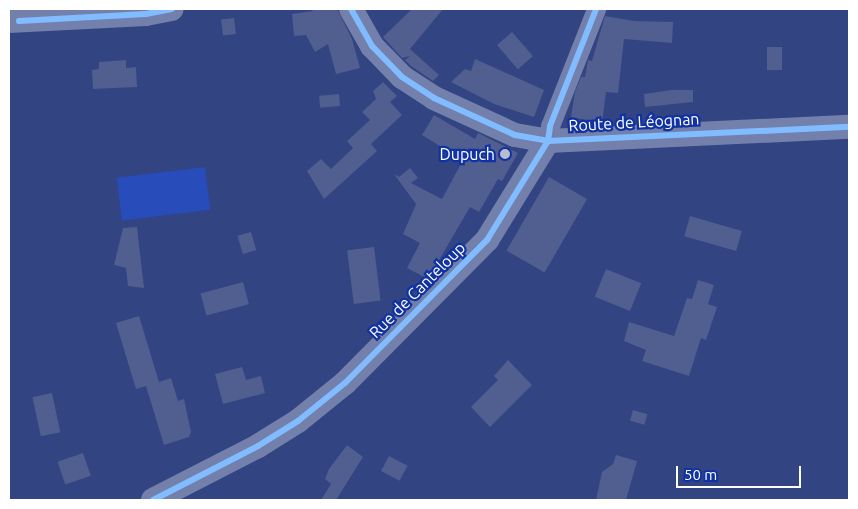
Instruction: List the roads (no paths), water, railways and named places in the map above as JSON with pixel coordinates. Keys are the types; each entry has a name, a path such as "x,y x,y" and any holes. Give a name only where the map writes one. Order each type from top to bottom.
{"street":[{"path":"9,21 146,14 172,9"},
{"name":"Route de Léognan","path":"351,9 372,46 402,77 434,98 515,135 548,141 849,127"},
{"name":"Rue de Canteloup","path":"153,500 258,446 298,421 345,382 487,240 548,141 550,126 596,9"}],"place":[{"name":"Dupuch","path":"505,154"}]}
